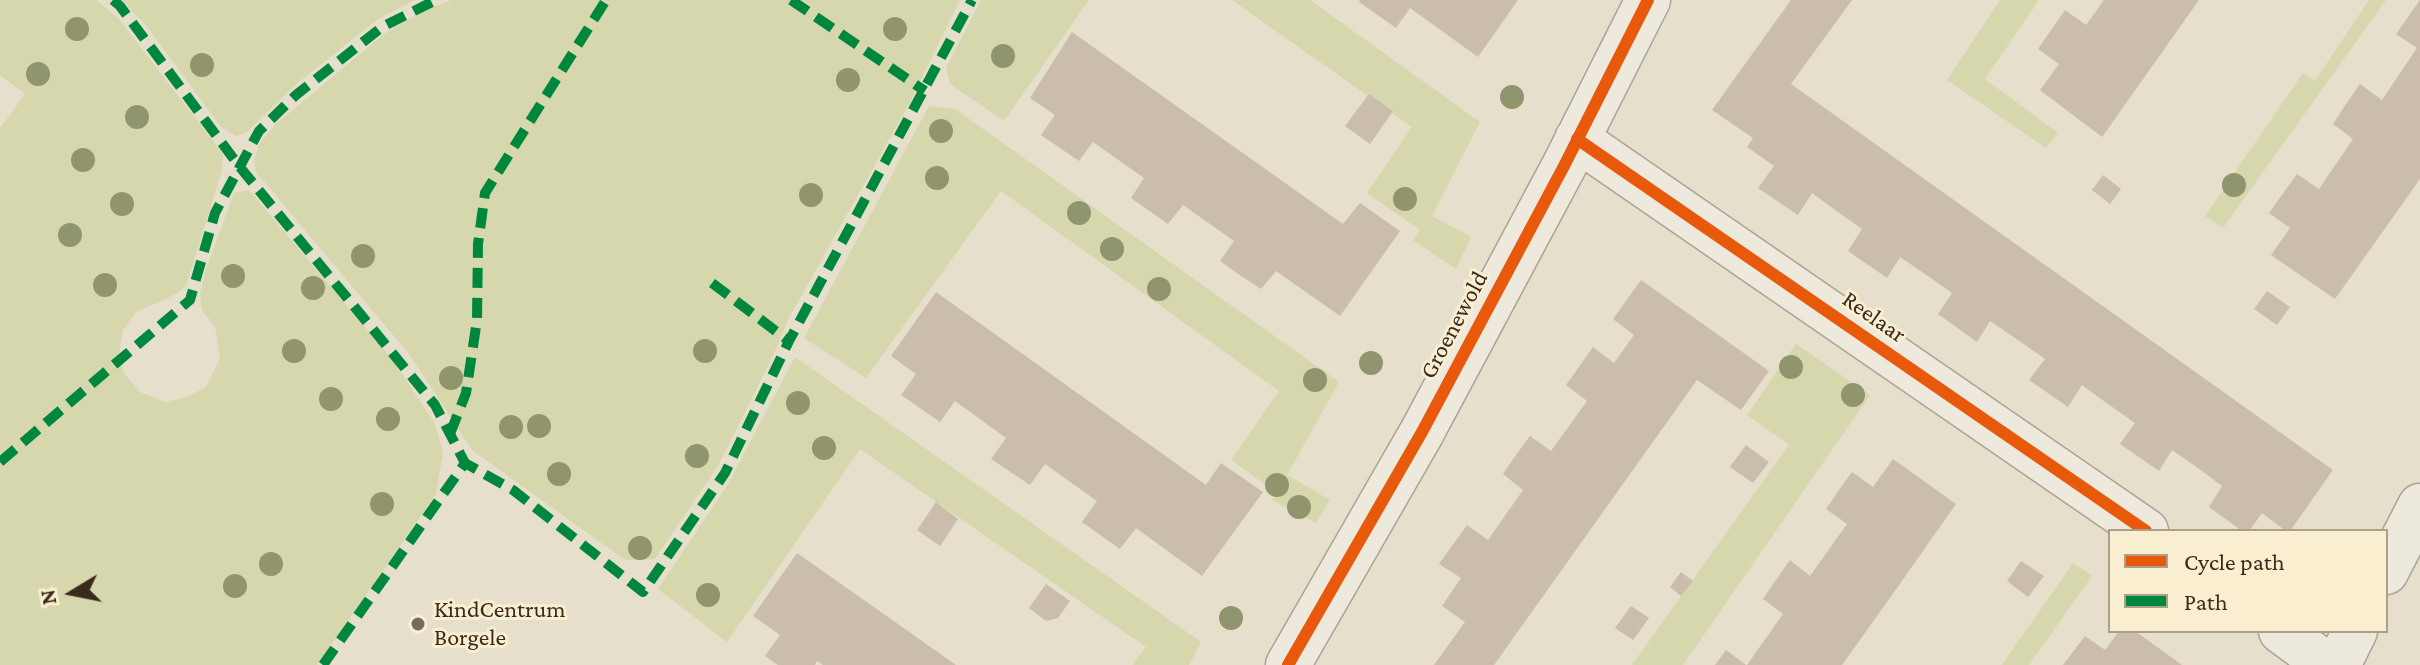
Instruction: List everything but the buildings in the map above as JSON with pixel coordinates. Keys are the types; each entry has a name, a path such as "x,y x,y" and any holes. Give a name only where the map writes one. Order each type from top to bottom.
{"street":[{"name":"Groenewold","path":"1288,665 1422,432 1648,0"},
{"name":"Reelaar","path":"1577,139 2143,529"},
{"path":"2388,568 2420,506"},
{"path":"2284,633 2327,665"},
{"path":"2338,665 2354,633"}],"green space":[{"path":"0,0 96,0 119,19 223,154 222,170 186,286 176,294 136,312 123,330 119,355 124,373 140,392 165,402 187,397 206,387 220,358 215,327 202,310 200,293 234,193 249,190 392,359 434,422 443,452 436,494 317,665 0,665 0,128 25,94 0,75"},
{"path":"122,0 415,0 378,19 295,85 246,133 236,136 221,127 148,28"},
{"path":"452,0 960,0 909,104 789,318 718,466 655,559 625,560 472,450 409,354 257,173 254,162 259,144 277,123 383,35 424,10"},
{"path":"981,0 1089,0 1004,121 950,84 946,68"},
{"path":"1232,0 1310,0 1480,122 1432,216 1471,237 1456,269 1413,240 1420,230 1367,193 1412,127"},
{"path":"2000,0 2039,0 1985,79 2058,133 2046,148 1947,80"},
{"path":"2369,0 2386,0 2223,228 2205,216 2303,73 2315,81"},
{"path":"929,106 955,109 1339,382 1287,475 1330,500 1316,523 1272,500 1277,493 1231,460 1279,391 1001,191 866,378 804,338"},
{"path":"1796,344 1870,395 1683,665 1632,665 1789,445 1747,415"},
{"path":"795,357 1201,642 1189,665 1133,665 1146,647 860,449 727,642 658,589 727,486"},
{"path":"2073,563 2092,576 2029,665 2002,665"}],"marked path":[{"path":"113,0 239,166 435,405 465,463"},
{"path":"0,462 190,300 215,213 259,131 296,95 382,27 436,0"},
{"path":"450,434 466,393 477,320 478,244 485,193 606,0"},
{"path":"791,0 925,91"},
{"path":"323,665 465,463 513,490 643,592 725,473 789,341 972,0"},
{"path":"712,283 789,341"}],"cycle path":[{"path":"1288,665 1422,432 1564,166 1648,0"},
{"path":"1577,139 2143,529"}],"place":[{"name":"KindCentrum Borgele","path":"418,624"}]}
